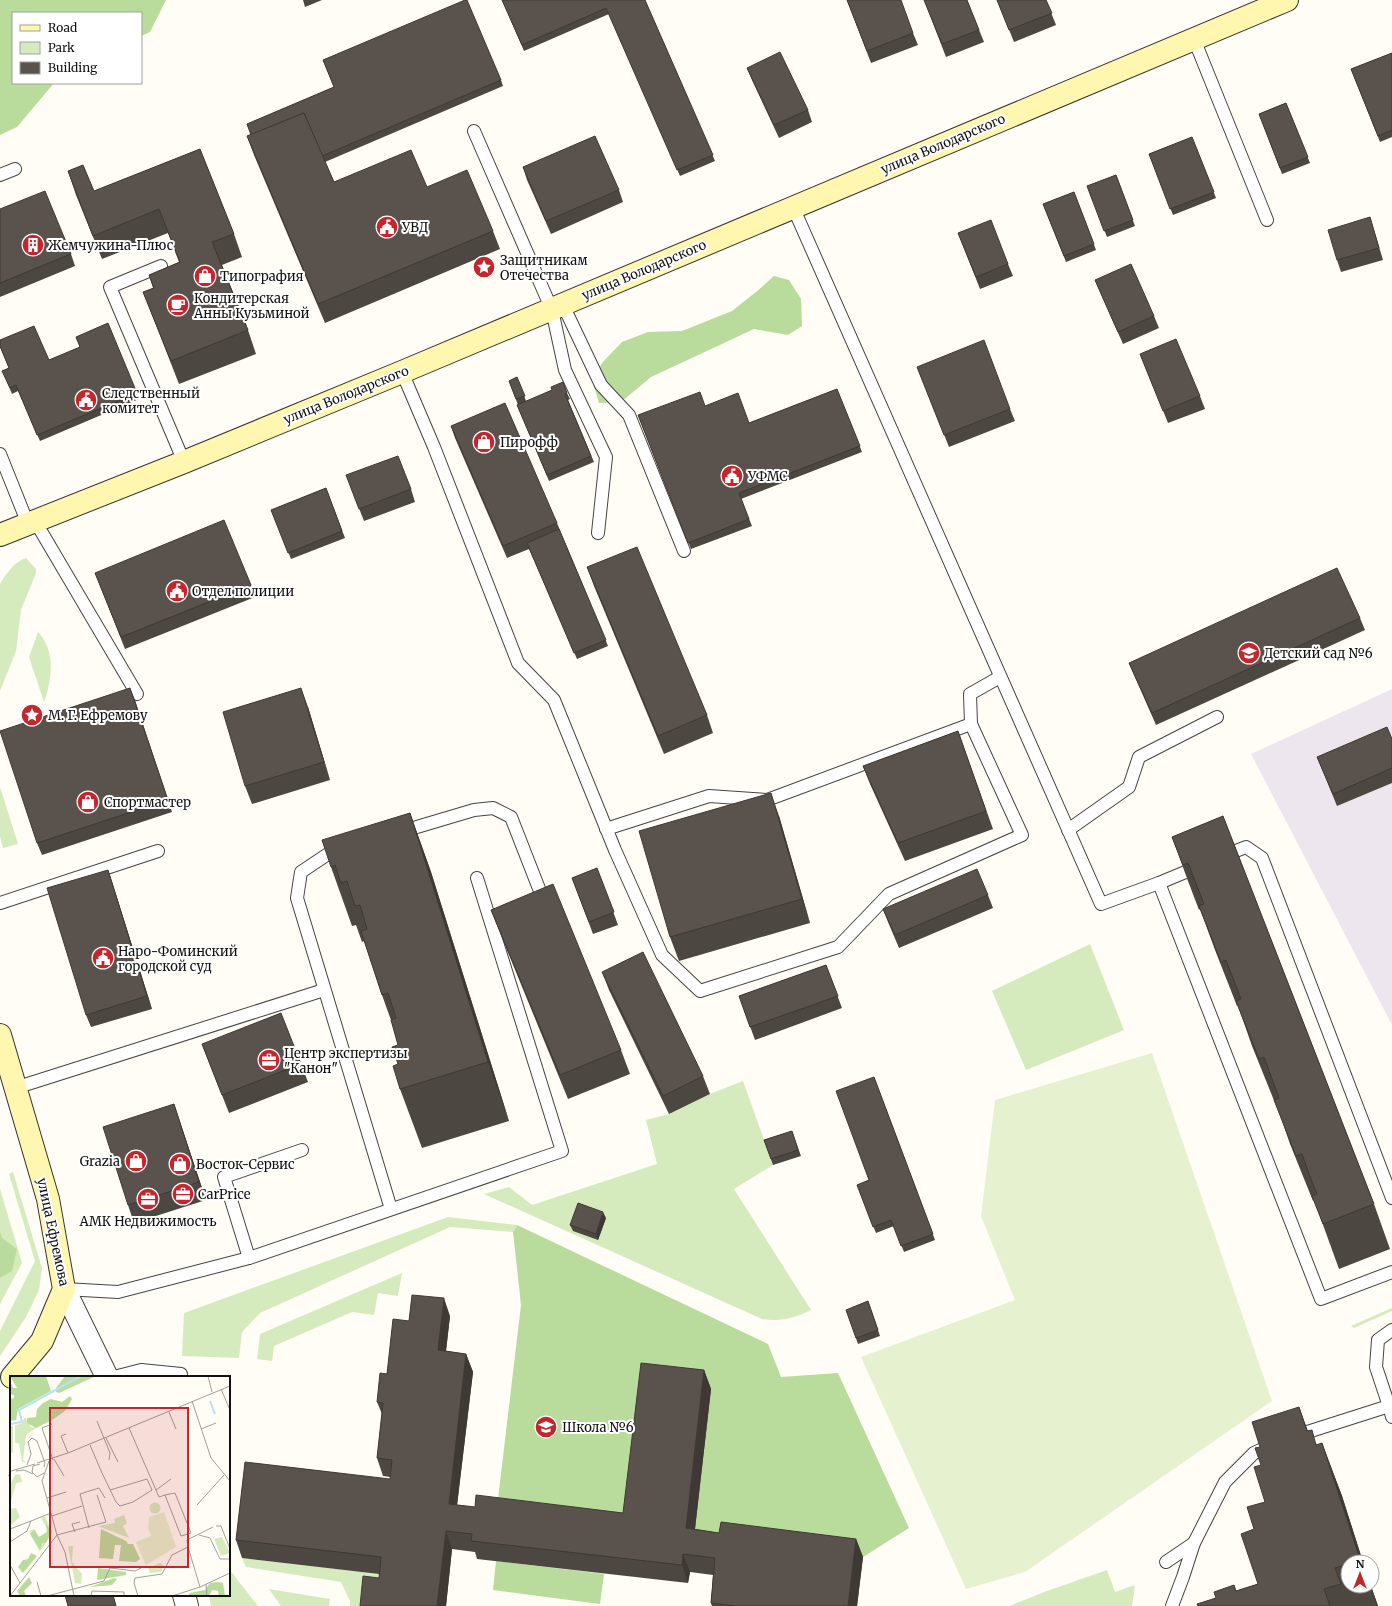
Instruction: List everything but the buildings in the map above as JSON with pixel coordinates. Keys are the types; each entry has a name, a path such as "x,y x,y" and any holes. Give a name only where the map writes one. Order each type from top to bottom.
{"main road":[{"name":"улица Володарского","path":"0,535 184,462 402,372 1287,0"},
{"name":"улица Ефремова","path":"0,1035 4,1068 15,1088 48,1199 64,1289"},
{"path":"14,1376 42,1341 64,1289"},
{"path":"0,1392 10,1380"}],"street":[{"name":"улица Ефремова","path":"64,1289 107,1376"},
{"path":"184,1596 186,1606"}],"lane":[{"path":"1194,39 1267,220"},
{"path":"474,131 557,307 601,385 629,415 684,551"},
{"path":"0,175 14,169"},
{"path":"793,208 1101,904 1246,847 1262,858 1392,1198"},
{"path":"161,266 110,287 184,462"},
{"path":"557,307 564,370 606,456 598,533"},
{"path":"402,372 434,447 518,663 554,700 606,829 662,955 700,991 838,947 889,894 1022,835 971,724 970,694 1000,677"},
{"path":"0,454 32,522 137,694"},
{"path":"1068,830 1129,787 1139,758 1218,718"},
{"path":"606,829 709,796 767,800 971,724"},
{"path":"386,836 474,810 493,808 511,817 549,913"},
{"path":"350,847 328,854 301,872 297,898 391,1209"},
{"path":"0,903 158,851"},
{"path":"64,1289 118,1292 249,1258 562,1151 477,878"},
{"path":"1159,882 1321,1299 1392,1272"},
{"path":"15,1088 324,990"},
{"path":"249,1258 224,1177 302,1150"},
{"path":"1172,1606 1194,1543 1225,1482 1254,1453 1283,1440 1390,1412 1376,1367 1378,1340 1392,1330"},
{"path":"118,1376 141,1370 181,1374"},
{"path":"1166,1562 1194,1543"}],"shaded area":[{"path":"1392,689 1392,1025 1251,754"}],"green space":[{"path":"0,0 166,0 150,32 142,36 142,12 12,12 12,84 53,84 17,127 0,135"},
{"path":"774,276 789,280 801,299 802,326 788,335 754,329 651,377 621,402 599,403 592,380 602,363 622,342 648,332 682,331 732,311"},
{"path":"26,558 36,569 36,573 21,610 16,651 0,691 0,584 14,565"},
{"path":"38,632 48,648 51,666 49,684 44,702 29,657"},
{"path":"0,787 18,844 3,848 0,837"},
{"path":"1090,944 1124,1030 1026,1070 992,991"},
{"path":"1152,1053 1272,1401 1025,1572 966,1589 861,1357 1015,1300 981,1216 995,1100"},
{"path":"743,1081 773,1165 734,1189 811,1310 805,1313 781,1320 762,1319 484,1194 509,1187 532,1205 657,1164 646,1120 669,1114 710,1094"},
{"path":"13,1172 42,1268 39,1290 26,1317 0,1356 0,1331 35,1261 9,1174"},
{"path":"0,1189 22,1263 0,1304"},
{"path":"448,1217 517,1225 513,1232 450,1227 260,1313 242,1332 239,1358 182,1356 184,1313"},
{"path":"517,1225 768,1344 781,1377 838,1373 909,1528 863,1557 728,1540 496,1516 521,1305 513,1232"},
{"path":"0,1232 2,1238 17,1249 12,1271 0,1278"},
{"path":"402,1273 398,1296 378,1293 374,1315 352,1312 274,1346 272,1361 257,1359 260,1334"},
{"path":"1392,1308 1392,1311 1354,1328 1351,1326"},
{"path":"242,1558 388,1575 368,1606 350,1606 350,1601 341,1582 246,1567"},
{"path":"496,1561 604,1574 600,1604 493,1590"},
{"path":"230,1570 258,1606 211,1606 209,1596 230,1596"},
{"path":"1107,1570 1115,1592 1135,1585 1132,1606 1009,1606 1047,1591"},
{"path":"269,1589 330,1599 329,1606 281,1606"}],"place":[{"name":"УВД","path":"387,227"},
{"name":"Жемчужина-Плюс","path":"33,245"},
{"name":"Защитникам Отечества","path":"484,267"},
{"name":"Типография","path":"205,276"},
{"name":"Кондитерская Анны Кузьминой","path":"178,305"},
{"name":"Следственный комитет","path":"86,400"},
{"name":"Пирофф","path":"484,442"},
{"name":"УФМС","path":"732,476"},
{"name":"Отдел полиции","path":"177,591"},
{"name":"Детский сад №6","path":"1249,653"},
{"name":"М. Г. Ефремову","path":"32,715"},
{"name":"Спортмастер","path":"88,802"},
{"name":"Наро-Фоминский городской суд","path":"103,958"},
{"name":"Центр экспертизы \"Канон\"","path":"269,1060"},
{"name":"Grazia","path":"136,1161"},
{"name":"Восток-Сервис","path":"180,1164"},
{"name":"CarPrice","path":"183,1194"},
{"name":"АМК Недвижимость","path":"148,1199"},
{"name":"Школа №6","path":"546,1427"}]}
